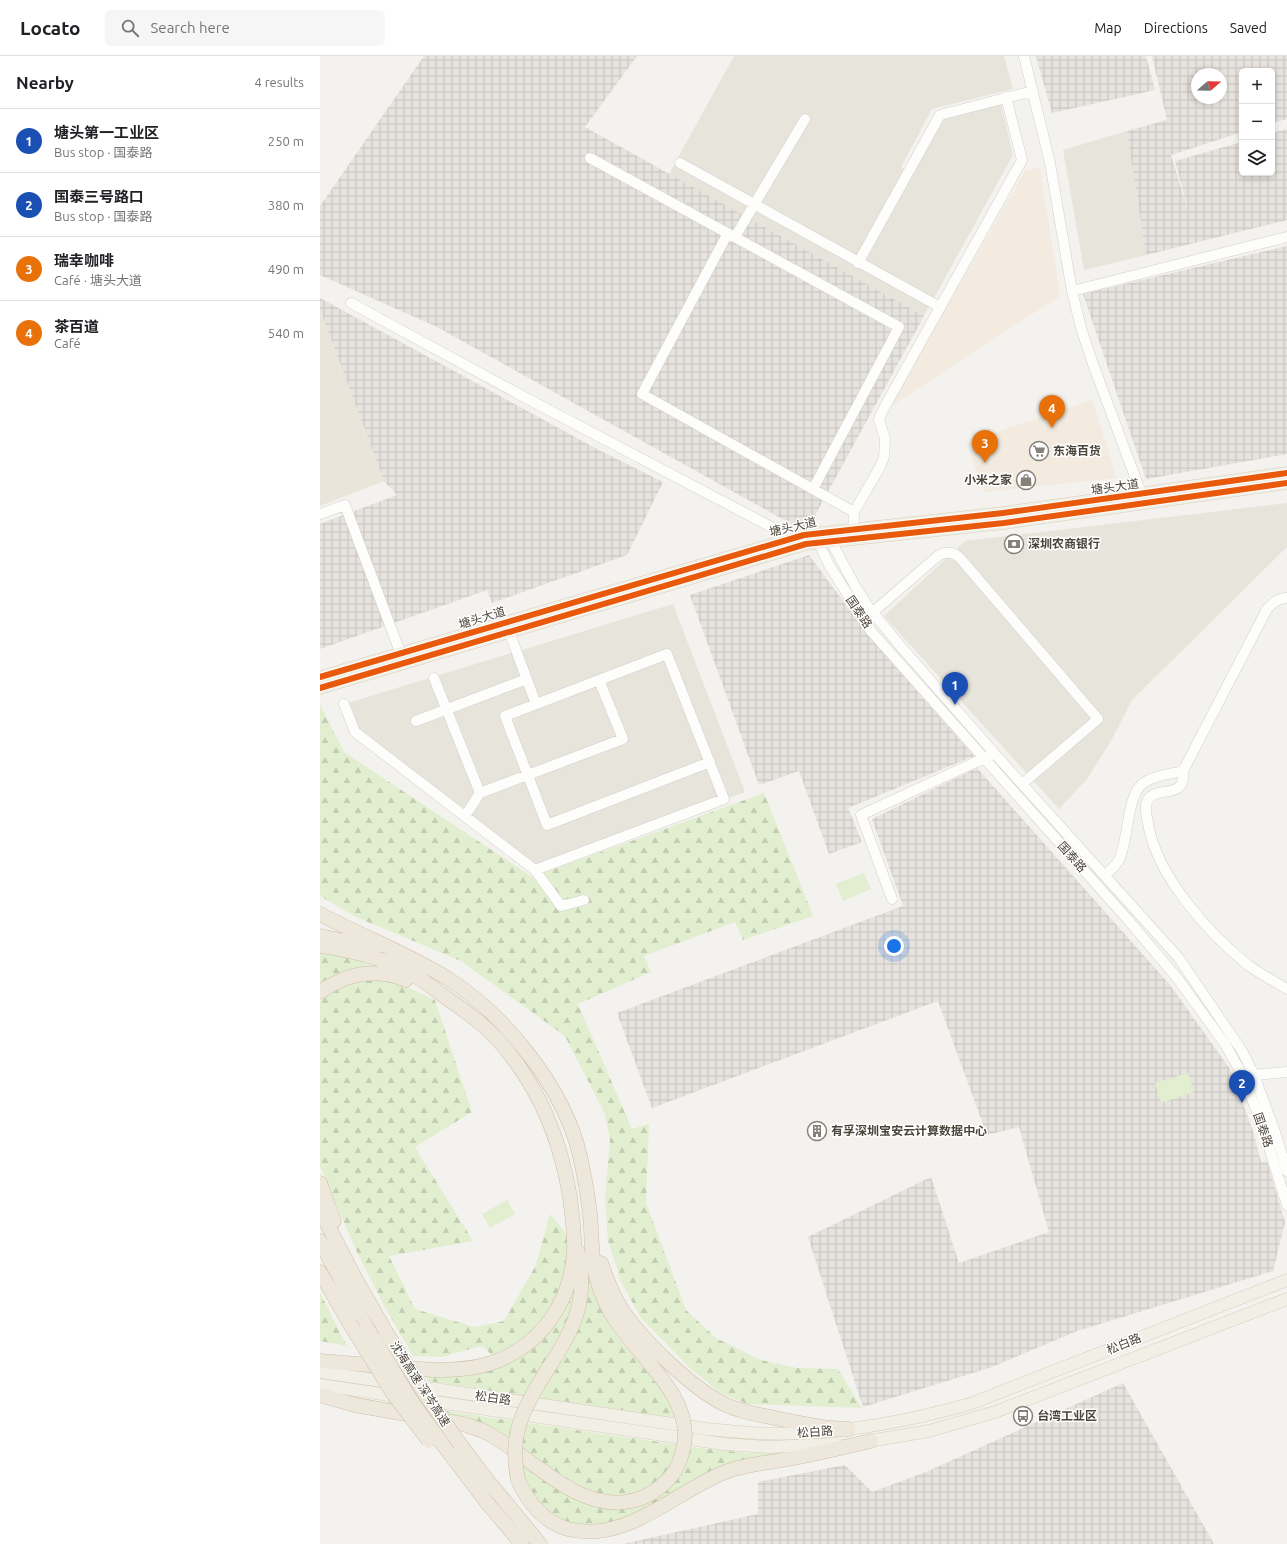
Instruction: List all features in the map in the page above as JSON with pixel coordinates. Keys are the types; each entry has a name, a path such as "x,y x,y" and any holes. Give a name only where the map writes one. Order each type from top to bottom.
{"highway":[{"path":"320,914 431,969 465,991 495,1017 532,1058 559,1101 573,1132 584,1176 591,1228 594,1268 598,1283 608,1308 620,1328 673,1395 683,1414 686,1433 684,1452 675,1471 662,1486 650,1494 637,1500 623,1503 596,1501 574,1490 498,1439 476,1428 463,1424 355,1404 320,1395"},
{"path":"320,936 364,944 398,953"},
{"path":"320,946 366,956 390,964 415,976 478,1021 493,1035 518,1065 537,1096 554,1135 565,1171 581,1268 582,1284 581,1298 574,1324 560,1351 530,1399 518,1427 515,1453 518,1480 530,1502 538,1511 558,1526 585,1534 600,1534 614,1531 640,1520 706,1481 735,1469 801,1457 871,1441"},
{"path":"320,992 341,980 354,976 380,973 393,975 443,995"},
{"path":"320,1182 355,1278"},
{"name":"沈海高速 深岑高速","path":"320,1210 355,1278 423,1392 488,1481 540,1544"},
{"path":"591,1228 605,1274 619,1305 639,1332 675,1368 709,1396 739,1410 817,1427 850,1429"},
{"path":"320,1360 433,1370 450,1370 480,1366 509,1356 527,1344 538,1334 556,1311 568,1284 572,1267 574,1230"},
{"name":"沈海高速 深岑高速","path":"320,1241 367,1328 403,1386 435,1442"},
{"path":"320,1272 392,1392 522,1544"}],"main road":[{"name":"塘头大道","path":"320,677 402,658 829,536 1004,523 1287,473"},
{"name":"塘头大道","path":"1144,499 1287,483"},
{"name":"塘头大道","path":"507,627 792,538 813,540"},
{"name":"塘头大道","path":"320,688 402,658"},
{"path":"1265,1288 1287,1272"},
{"name":"松白路","path":"320,1372 707,1429 769,1434 850,1429 920,1417 970,1404 1287,1280"},
{"name":"松白路","path":"320,1385 724,1444 748,1446 793,1446 871,1441 929,1431 995,1412 1287,1299"},
{"path":"1262,1308 1287,1306"}],"street":[{"path":"1024,56 1050,162 1072,291 1081,328 1144,499"},
{"path":"858,263 940,114 1032,90"},
{"path":"853,534 854,512 880,467 884,457 885,439 879,419 883,410 1022,160 1006,97"},
{"path":"805,119 754,205 731,235 642,394 854,512"},
{"path":"590,158 899,326 812,489"},
{"path":"680,163 858,263 940,307"},
{"path":"1072,291 1287,237"},
{"path":"351,303 524,397 792,538"},
{"path":"320,514 345,505 402,658"},
{"name":"国泰路","path":"829,536 855,586 873,612 902,648 994,753 1178,957 1242,1051 1254,1075 1287,1170"},
{"name":"国泰路","path":"813,540 872,631 1129,921 1178,979 1225,1044 1243,1076 1261,1122 1287,1205"},
{"path":"873,612 939,555 943,553 952,553 960,558 1098,719 1022,784"},
{"path":"1287,598 1282,598 1273,602 1267,609 1183,771 1182,783 1179,788 1156,793 1146,802 1145,809 1155,850 1164,869 1188,904 1217,937 1249,966 1287,989"},
{"path":"507,627 536,704"},
{"path":"535,870 724,799 710,762 667,654 505,716 547,825 710,762"},
{"path":"434,678 480,793"},
{"path":"416,721 527,679"},
{"path":"465,816 480,793 623,739 599,680"},
{"path":"344,704 355,732 535,870 561,906 584,900"},
{"path":"892,899 861,815 994,753"},
{"path":"1105,876 1113,868 1119,858 1136,792 1143,782 1154,777 1183,771"},
{"path":"1254,1075 1287,1072"}],"shaded area":[{"path":"424,56 637,56 585,127 924,316 806,532 437,327 320,275 320,206"},
{"path":"734,56 1004,56 1013,89 932,109 901,167 913,174 944,116 1001,103 1013,155 924,316 669,174"},
{"path":"1036,56 1146,56 1155,90 1052,113"},
{"path":"1152,56 1287,56 1287,119 1275,122 1275,68 1239,68 1239,133 1171,155 1189,214 1175,161 1239,143 1239,176 1275,176 1275,132 1287,129 1287,220 1146,255 1127,131 1167,120"},
{"path":"1127,131 1146,255 1084,270 1063,150"},
{"path":"1040,167 1060,296 888,408 1025,171"},
{"path":"1287,246 1287,454 1146,479 1083,294"},
{"path":"320,298 597,449 663,482 627,555 492,603 487,590 320,649 320,524 397,495 384,481 320,310"},
{"path":"320,310 384,481 320,506"},
{"name":"东海百货","path":"1092,400 1117,478 984,492 966,442"},
{"path":"1287,503 1287,547 1132,700 1111,741 1087,779 1059,809 884,616 965,541"},
{"path":"809,555 871,639 974,756 848,808 862,842 829,854 799,771 759,785 690,595"},
{"path":"673,604 745,792 535,870 355,732 344,704"},
{"path":"977,768 1170,985 1230,1069 1253,1131 1261,1162 1267,1161 1285,1222 1273,1271 1077,1331 992,1367 863,1407 808,1237 931,1177 959,1263 1049,1232 1019,1127 987,1135 938,1001 652,1108 617,1013 903,906 872,819"},
{"name":"台湾工业区","path":"1123,1383 1214,1544 623,1544 758,1514 758,1482 845,1465 872,1492 926,1472"}],"green space":[{"path":"320,705 344,752 532,877 764,793 813,916 743,940 735,922 644,956 651,972 578,1004 632,1129 649,1124 646,1203 686,1310 716,1338 761,1360 797,1368 838,1369 862,1408 747,1404 719,1392 691,1369 641,1318 621,1282 608,1241 605,1197 610,1140 605,1114 565,1036 461,961 356,917 320,896"},
{"path":"864,873 871,889 843,901 836,884"},
{"path":"320,952 351,958 374,967 346,972 320,984"},
{"path":"367,979 392,980 435,1000 472,1112 415,1147 473,1241 389,1256 415,1309 474,1327 504,1321 536,1265 550,1214 563,1230 568,1239 567,1259 561,1286 548,1312 530,1332 492,1356 483,1347 477,1347 442,1357 413,1356 385,1307 356,1250 320,1166 320,1001 343,986"},
{"path":"1188,1073 1194,1092 1161,1103 1155,1083"},
{"path":"507,1200 515,1214 490,1228 482,1214"},
{"path":"588,1276 594,1295 608,1322 619,1338 654,1380 672,1408 676,1418 536,1397 564,1355 579,1326 584,1311"},
{"path":"576,1280 572,1309 563,1332 525,1396 428,1381 424,1376 448,1377 486,1372 509,1363 519,1357 545,1335 557,1322 567,1306"},
{"path":"320,1293 347,1346 320,1341"},
{"path":"337,1395 680,1445 676,1458 659,1482 635,1495 609,1498 576,1486 501,1435"},
{"path":"690,1447 748,1453 799,1453 761,1458 638,1516 588,1529 553,1517 528,1490 520,1460 557,1486 638,1505"}],"cycle path":[{"path":"320,677 804,535 1003,513 1287,473"},
{"path":"320,688 806,544 1004,523 1287,483"}],"place":[{"name":"茶百道","path":"1052,428"},
{"name":"东海百货","path":"1039,451"},
{"name":"瑞幸咖啡","path":"985,463"},
{"name":"小米之家","path":"1026,480"},
{"name":"深圳农商银行","path":"1014,544"},
{"name":"塘头第一工业区","path":"955,705"},
{"name":"国泰三号路口","path":"1242,1103"},
{"name":"有孚深圳宝安云计算数据中心","path":"817,1131"},
{"name":"台湾工业区","path":"1023,1416"}]}
